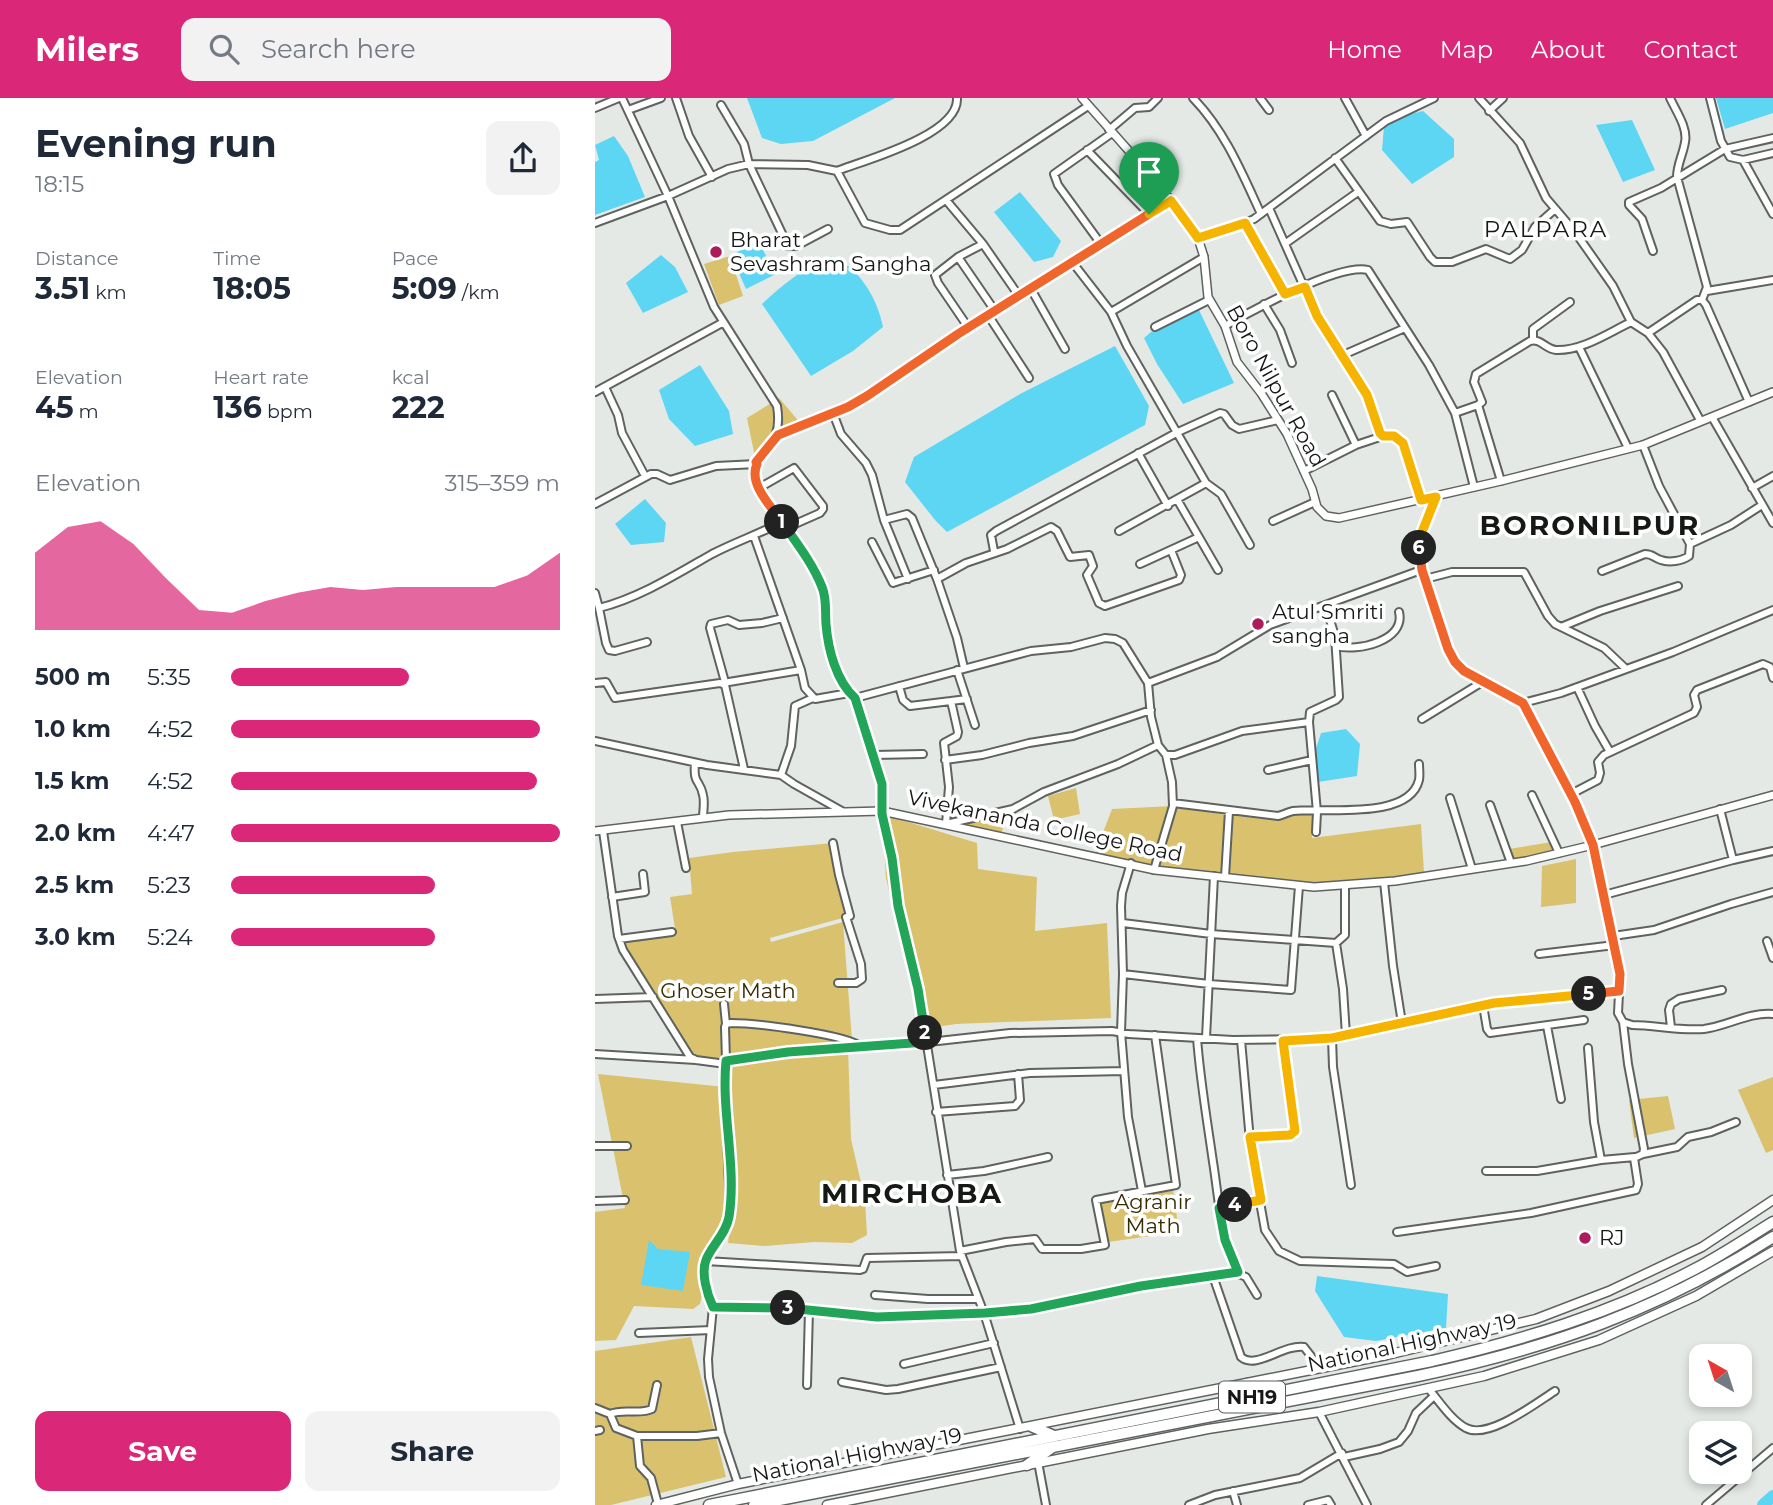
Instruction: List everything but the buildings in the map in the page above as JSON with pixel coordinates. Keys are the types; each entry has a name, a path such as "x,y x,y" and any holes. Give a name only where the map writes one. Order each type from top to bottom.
{"highway":[{"name":"National Highway 19","path":"709,1505 1055,1440 1432,1361 1510,1342 1565,1325 1671,1281 1722,1254 1773,1222"},
{"name":"NH19","path":"754,1505 1055,1440 1418,1377 1515,1354 1642,1308 1720,1269 1773,1237"},
{"path":"1247,1384 1247,1398"},
{"path":"1027,1465 1055,1440 1033,1427"}],"main road":[{"path":"657,1505 738,1485 1453,1341 1536,1319 1609,1291 1702,1247 1773,1200"},
{"path":"827,1505 1208,1429 1319,1412 1483,1376 1599,1340 1696,1296 1773,1251"}],"street":[{"path":"595,108 620,98 628,110 669,196 722,323 777,406 778,435"},
{"path":"628,110 661,98"},
{"path":"676,98 689,136 712,177"},
{"path":"595,223 749,163 808,165 837,171 923,137 942,126 954,113 957,98"},
{"name":"Boro Nilpur Road","path":"1082,98 1171,201 1198,238 1209,300 1225,326 1237,362 1262,393 1278,420 1304,471 1315,502"},
{"path":"1137,98 1140,106"},
{"path":"1101,244 1054,180 1054,174 1140,106 1149,107 1158,98"},
{"path":"1193,98 1226,141 1261,214"},
{"path":"1260,98 1269,110"},
{"path":"1345,98 1366,136"},
{"path":"1198,238 1245,223 1261,214 1366,136 1405,110 1434,98"},
{"path":"1479,98 1520,143 1546,198 1576,232 1613,286 1631,322 1648,333 1672,366 1700,420"},
{"path":"1489,111 1503,98"},
{"path":"1670,98 1685,132 1686,140 1677,166 1677,177 1707,291 1702,300"},
{"path":"1710,98 1717,128 1725,149 1733,159 1773,153"},
{"path":"720,104 744,144 749,163 788,246 796,246 828,229"},
{"path":"837,171 860,217 869,226 900,230 1088,106"},
{"path":"1653,251 1642,219 1629,202 1649,194 1725,149 1773,138"},
{"path":"1087,149 1149,214"},
{"path":"1335,158 1358,192 1385,224 1407,222 1430,257 1442,263 1486,249 1505,258 1516,256 1535,227 1555,209"},
{"path":"1743,159 1773,214"},
{"path":"1286,243 1358,192"},
{"path":"946,200 983,244 1019,296"},
{"path":"1020,1429 985,1313 961,1254 918,989 898,906 882,811 882,784 874,755 855,698 835,665 828,642 822,587 755,482 754,471 756,462 778,435 867,396 968,327 1171,201"},
{"path":"1269,208 1317,316 1367,395 1383,436"},
{"path":"1245,223 1285,294"},
{"path":"968,327 937,283 935,275 958,257 983,244"},
{"path":"958,257 995,311"},
{"path":"1111,312 1203,257"},
{"path":"1073,263 1111,312 1127,346 1206,483 1226,501 1250,545"},
{"path":"1225,326 1285,294 1355,270 1368,270 1455,412 1474,487"},
{"path":"1707,291 1773,280"},
{"path":"1031,289 1065,349"},
{"path":"1155,327 1209,300"},
{"path":"1648,333 1697,300 1702,300"},
{"path":"1702,300 1749,401"},
{"path":"1533,340 1533,329 1570,302"},
{"path":"1265,303 1280,330 1292,363"},
{"path":"988,315 1029,378"},
{"path":"1455,412 1482,402 1474,382 1476,374 1533,340 1538,340 1552,349 1579,346 1631,322"},
{"path":"595,392 722,323"},
{"path":"1343,355 1405,328"},
{"path":"1579,346 1627,448"},
{"path":"605,387 626,441 645,476"},
{"path":"1273,521 1315,502 1326,516 1339,518 1436,497 1643,445 1773,392"},
{"path":"1332,395 1356,445"},
{"path":"1478,405 1501,481"},
{"path":"833,413 841,434 866,463 872,475 884,520 908,579"},
{"path":"994,551 990,540 996,531 1178,432 1220,413 1239,429 1278,420"},
{"path":"1712,417 1772,521"},
{"path":"1304,471 1356,445 1383,436 1394,436 1403,443 1421,500"},
{"path":"1602,571 1645,554 1652,554 1664,561 1683,560 1689,556 1690,544 1659,486 1643,445"},
{"path":"1138,453 1168,506"},
{"path":"595,504 645,476 657,474 670,480 716,466 757,464"},
{"path":"599,608 619,602 691,568 731,545 820,513 823,509 794,468 759,488"},
{"path":"1752,488 1773,476"},
{"path":"1119,531 1178,501 1206,483"},
{"path":"1436,497 1420,537 1419,560 1451,656 1459,668 1523,703 1571,794 1593,845 1620,974 1618,1013 1623,1022 1643,1154"},
{"path":"1178,501 1218,570"},
{"path":"1690,544 1762,505"},
{"path":"884,520 907,514 912,518 934,570 957,638 960,669 975,725"},
{"path":"937,579 966,563 1015,545 1046,528 1055,528 1070,557 1089,555 1093,566 1087,575 1099,603 1105,606 1179,580 1181,575 1171,550"},
{"path":"754,536 805,688 813,698"},
{"path":"1140,564 1199,537"},
{"path":"872,542 891,581 896,584 934,570"},
{"path":"1148,684 1217,657 1270,625 1326,607 1422,570"},
{"path":"1425,579 1453,572 1520,571 1528,577 1548,616 1561,627 1604,648 1625,668"},
{"path":"1561,627 1600,611 1678,586"},
{"path":"595,593 609,650 615,651 647,642"},
{"path":"1316,832 1310,712 1339,696 1335,636 1326,607"},
{"path":"1523,703 1577,687 1679,650 1773,610"},
{"path":"1336,646 1362,646 1385,639 1398,626 1399,612"},
{"path":"744,769 710,628 712,624 730,620 739,625 783,618"},
{"path":"855,698 1031,651 1070,647 1105,638 1123,643 1148,684 1158,745 1166,755 1172,782 1173,803 1154,870"},
{"path":"1571,794 1598,780 1598,762 1610,752 1694,713 1697,707 1694,695 1697,690 1763,664 1770,667 1773,678"},
{"path":"595,683 606,682 615,698 801,670"},
{"path":"1422,719 1484,681"},
{"path":"899,686 903,699 910,706 967,699"},
{"path":"1577,687 1610,752"},
{"path":"781,775 792,746 795,706 813,698 823,699 849,692"},
{"path":"951,701 958,732 955,738 944,741 949,790 946,824 1013,810 1044,792 1118,764 1158,745"},
{"path":"945,760 1073,736 1151,710"},
{"path":"1166,755 1175,755 1241,731 1309,722"},
{"path":"595,741 695,763 781,775 793,785 842,811"},
{"path":"874,755 923,754"},
{"path":"1268,770 1312,760"},
{"path":"695,763 694,779 704,798 703,818"},
{"path":"1173,803 1278,816 1292,812 1379,808 1406,798 1419,783 1419,764"},
{"path":"1532,795 1559,853"},
{"name":"Vivekananda College Road","path":"599,831 703,818 882,811 1154,870 1299,886 1345,886 1511,863 1559,853 1773,795"},
{"path":"1450,798 1472,869"},
{"path":"1490,805 1511,863"},
{"path":"1720,809 1733,860"},
{"path":"1225,877 1229,811"},
{"path":"677,822 685,868"},
{"path":"599,831 619,939 627,957 690,1057 696,1059"},
{"path":"833,844 861,964 862,979 856,983 838,983"},
{"path":"1604,895 1773,851"},
{"path":"1131,863 1122,893 1121,1032 1128,1117 1142,1191"},
{"path":"613,897 645,892 643,874"},
{"path":"1206,1038 1214,876"},
{"path":"1384,882 1402,1023"},
{"path":"1123,974 1291,990 1299,886"},
{"path":"1123,923 1211,934 1336,943 1345,935 1345,886"},
{"path":"1613,936 1654,930 1773,892"},
{"path":"619,939 673,932"},
{"path":"1767,940 1773,958"},
{"path":"1336,943 1346,1035"},
{"path":"1539,954 1615,945"},
{"path":"1671,1027 1671,1004 1679,999 1722,990"},
{"path":"595,1054 726,1062 776,1053 1023,1032 1121,1032 1283,1041 1332,1038 1483,1006 1619,991"},
{"path":"595,999 653,997"},
{"path":"724,1004 729,1217 706,1261 706,1291 713,1307 709,1377 721,1433 738,1485"},
{"path":"1483,1006 1490,1033 1584,1020"},
{"path":"1623,1022 1704,1029 1751,1015 1773,1014"},
{"path":"726,1024 768,1025 852,1040 862,1047"},
{"path":"1547,1026 1561,1099"},
{"path":"706,1261 860,1270 867,1258 961,1254 1006,1241 1035,1239 1042,1249 1081,1250 1105,1245 1095,1201 1177,1183 1155,1035"},
{"path":"1197,1038 1199,1068 1225,1240 1238,1272 1246,1277 1257,1295"},
{"path":"1332,1038 1334,1079 1351,1185"},
{"path":"1241,1040 1250,1137 1265,1230 1273,1245 1287,1256 1300,1261 1394,1264 1407,1272 1436,1266"},
{"path":"1250,1137 1290,1135 1295,1131 1283,1041"},
{"path":"1588,1048 1594,1122 1601,1160"},
{"path":"934,1085 1019,1074 1123,1071"},
{"path":"936,1112 1015,1106 1020,1100 1019,1074"},
{"path":"1486,1171 1546,1170 1635,1157 1673,1148 1688,1137 1736,1122"},
{"path":"595,1146 628,1146"},
{"path":"947,1175 984,1171 1048,1157"},
{"path":"1397,1232 1531,1213 1633,1192 1638,1184 1635,1157"},
{"path":"595,1200 625,1200"},
{"path":"1219,1208 1261,1200"},
{"path":"713,1307 809,1310 877,1317 985,1313 1031,1309 1141,1286 1238,1272"},
{"path":"1213,1276 1241,1357 1246,1362 1253,1362 1284,1349 1304,1347 1311,1356 1315,1369"},
{"path":"875,1295 978,1299"},
{"path":"807,1385 809,1310"},
{"path":"639,1333 711,1330"},
{"path":"904,1364 994,1343"},
{"path":"842,1382 886,1390 898,1389 1001,1367"},
{"path":"595,1408 610,1414 620,1411 645,1412 652,1409 657,1385"},
{"path":"1428,1388 1462,1426 1475,1432 1515,1416 1555,1391"},
{"path":"1189,1505 1209,1496 1300,1478 1343,1455 1380,1449 1399,1442 1408,1431 1416,1413 1434,1396"},
{"path":"1319,1412 1367,1505"},
{"path":"610,1414 617,1427 637,1436 697,1436 721,1433"},
{"path":"637,1436 640,1466 651,1478 657,1505"},
{"path":"1706,1505 1773,1448"},
{"path":"1038,1462 1046,1505"},
{"path":"1233,1491 1237,1505"},
{"path":"1308,1505 1325,1499 1331,1505"}],"green space":[{"path":"730,256 743,296 719,305 704,264"},
{"path":"779,398 802,425 775,438 756,462 747,418"},
{"path":"1076,788 1080,814 1054,820 1048,796"},
{"path":"1173,806 1226,815 1314,815 1312,838 1421,824 1424,873 1346,884 1307,884 1293,880 1221,877 1155,870 1094,856 1112,809"},
{"path":"882,814 977,843 978,869 1037,877 1035,931 1107,923 1111,1018 956,1024 922,1029 886,878"},
{"path":"1006,815 1001,836 956,824"},
{"path":"1552,842 1556,851 1506,861 1503,850"},
{"name":"Ghoser Math","path":"833,843 850,916 770,938 771,942 843,922 852,1040 729,1057 723,1063 692,1056 658,1005 624,942 676,935 670,897 692,894 689,858"},
{"path":"1576,859 1576,903 1541,907 1542,866"},
{"path":"848,1048 851,1139 865,1200 867,1235 852,1243 814,1242 765,1246 728,1243 730,1227 726,1221 709,1265 700,1304 693,1309 634,1306 616,1340 595,1341 595,1212 625,1208 598,1074 725,1087 731,1060"},
{"path":"1773,1077 1773,1150 1766,1153 1738,1090"},
{"path":"1668,1096 1675,1129 1634,1138 1629,1100"},
{"name":"Agranir Math","path":"1173,1189 1179,1232 1108,1242 1099,1202"},
{"path":"691,1337 726,1477 611,1505 595,1505 595,1351"}],"water":[{"path":"747,98 895,98 813,141 781,144 762,138"},
{"path":"1716,98 1773,98 1773,113 1725,129"},
{"path":"1423,111 1454,139 1454,157 1412,184 1382,150 1384,127 1406,115"},
{"path":"1632,120 1655,170 1623,182 1596,125"},
{"path":"614,136 628,156 645,197 595,215 595,162 599,160 595,145"},
{"path":"1020,192 1061,241 1053,257 1034,262 994,212"},
{"path":"758,241 776,274 746,289 731,255"},
{"path":"661,255 675,267 688,292 643,313 626,283"},
{"path":"831,256 851,268 866,285 883,327 853,351 811,376 762,304 794,277"},
{"path":"1199,310 1234,383 1183,404 1144,338 1157,327"},
{"path":"1115,346 1149,406 1145,425 947,532 905,482 914,457 1020,394"},
{"path":"700,365 729,411 733,434 695,446 669,419 659,390"},
{"path":"645,499 666,523 664,542 631,545 615,524"},
{"path":"1346,729 1360,744 1357,776 1318,782 1312,761 1321,733"},
{"path":"649,1240 658,1249 690,1252 683,1291 641,1285"},
{"path":"1317,1276 1448,1294 1446,1328 1376,1341 1344,1337 1315,1291"}],"waterway":[{"path":"1763,1505 1773,1496"}],"place":[{"name":"Bharat Sevashram Sangha","path":"716,252"},
{"name":"Atul Smriti sangha","path":"1258,624"},
{"name":"RJ","path":"1585,1238"}],"district":[{"name":"PALPARA","path":"1546,229"},
{"name":"BORONILPUR","path":"1590,525"},
{"name":"MIRCHOBA","path":"912,1193"}],"route":[{"path":"1171,201 1198,238 1245,223 1285,294 1305,287 1317,316 1367,395 1380,433 1383,436 1399,438 1409,454 1421,500 1436,497 1420,537 1419,560 1448,649 1459,668 1523,703 1575,802 1593,845 1619,965 1619,991 1494,1003 1332,1038 1283,1041 1295,1131 1290,1135 1250,1137 1261,1200 1219,1208 1225,1240 1238,1272 1141,1286 1031,1309 985,1313 877,1317 786,1308 713,1307 706,1291 706,1261 725,1229 730,1206 726,1061 788,1052 926,1042 912,956 898,906 892,858 882,814 882,784 874,755 855,698 835,665 828,642 822,587 801,550 755,482 756,462 778,435 848,407 867,396 958,334 1149,214 1171,201"}]}
